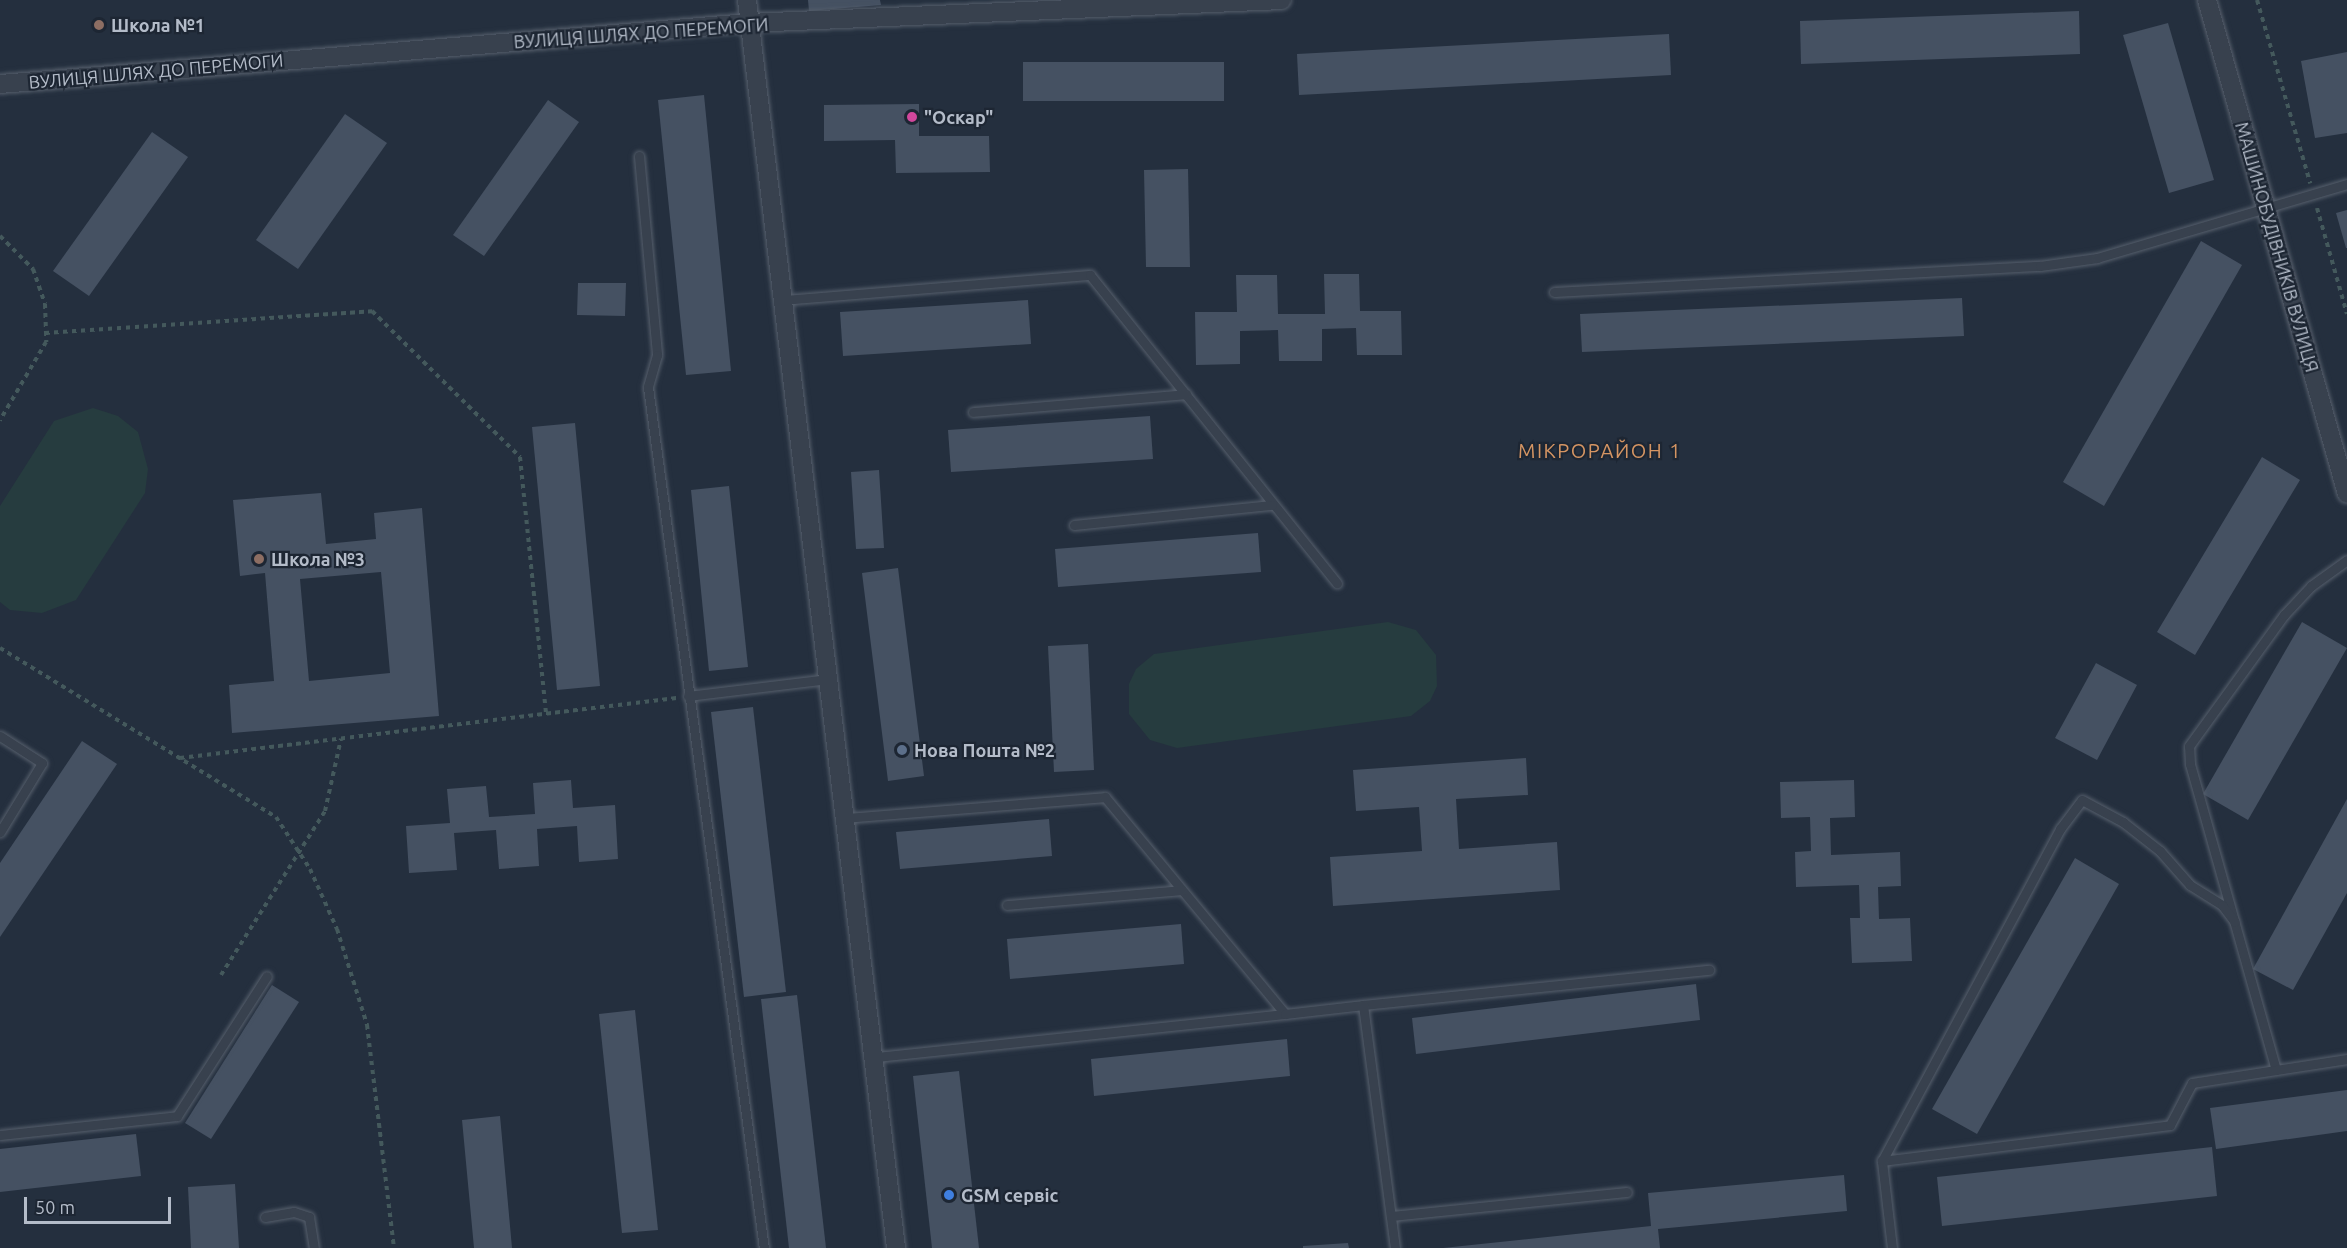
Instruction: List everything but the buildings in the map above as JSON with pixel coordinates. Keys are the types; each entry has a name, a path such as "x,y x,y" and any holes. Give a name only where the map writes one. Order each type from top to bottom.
{"street":[{"path":"747,0 828,679 876,1057 896,1248"},
{"name":"ВУЛИЦЯ ШЛЯХ ДО ПЕРЕМОГИ","path":"0,84 749,23 1282,0"},
{"name":"МАШИНОБУДІВНИКІВ ВУЛИЦЯ","path":"2207,0 2347,494"}],"lane":[{"path":"639,156 657,355 648,387 764,1248"},
{"path":"1554,292 2040,266 2097,258 2347,184"},
{"path":"783,300 1090,275 1272,506 1337,583"},
{"path":"973,412 1186,394"},
{"path":"1074,525 1272,506"},
{"path":"2276,1070 2189,746 2284,615 2311,586 2347,560"},
{"path":"688,696 828,679"},
{"path":"0,736 42,763 0,832"},
{"path":"845,818 1105,797 1285,1014"},
{"path":"1892,1248 1882,1161 2060,829 2082,800 2123,822 2160,851 2190,885 2222,905 2235,922"},
{"path":"1007,905 1181,890"},
{"path":"876,1057 1708,970"},
{"path":"0,1135 177,1116 267,976"},
{"path":"1363,1005 1395,1248"},
{"path":"1882,1161 2170,1125 2192,1083 2347,1059"},
{"path":"1391,1216 1627,1192"},
{"path":"265,1217 294,1212 309,1217 314,1248"}],"path":[{"path":"2257,0 2312,190"},
{"path":"2315,202 2347,314"},
{"path":"0,236 33,270 45,304 46,342 0,420"},
{"path":"45,333 372,310 520,457 546,714"},
{"path":"0,648 276,817 299,851 337,930 367,1025 394,1248"},
{"path":"180,758 688,696"},
{"path":"221,975 325,810 341,739"}],"green space":[{"path":"93,408 118,416 138,432 148,469 145,493 76,600 42,613 10,610 0,602 0,506 54,421"},
{"path":"1388,622 1416,630 1436,655 1437,686 1430,701 1411,716 1177,748 1150,740 1129,714 1129,684 1136,669 1154,654"}],"place":[{"name":"Школа №1","path":"99,25"},
{"name":"\"Оскар\"","path":"912,117"},
{"name":"Школа №3","path":"259,559"},
{"name":"Нова Пошта №2","path":"902,750"},
{"name":"GSM сервіс","path":"949,1195"}],"district":[{"name":"МІКРОРАЙОН 1","path":"1600,450"}]}
